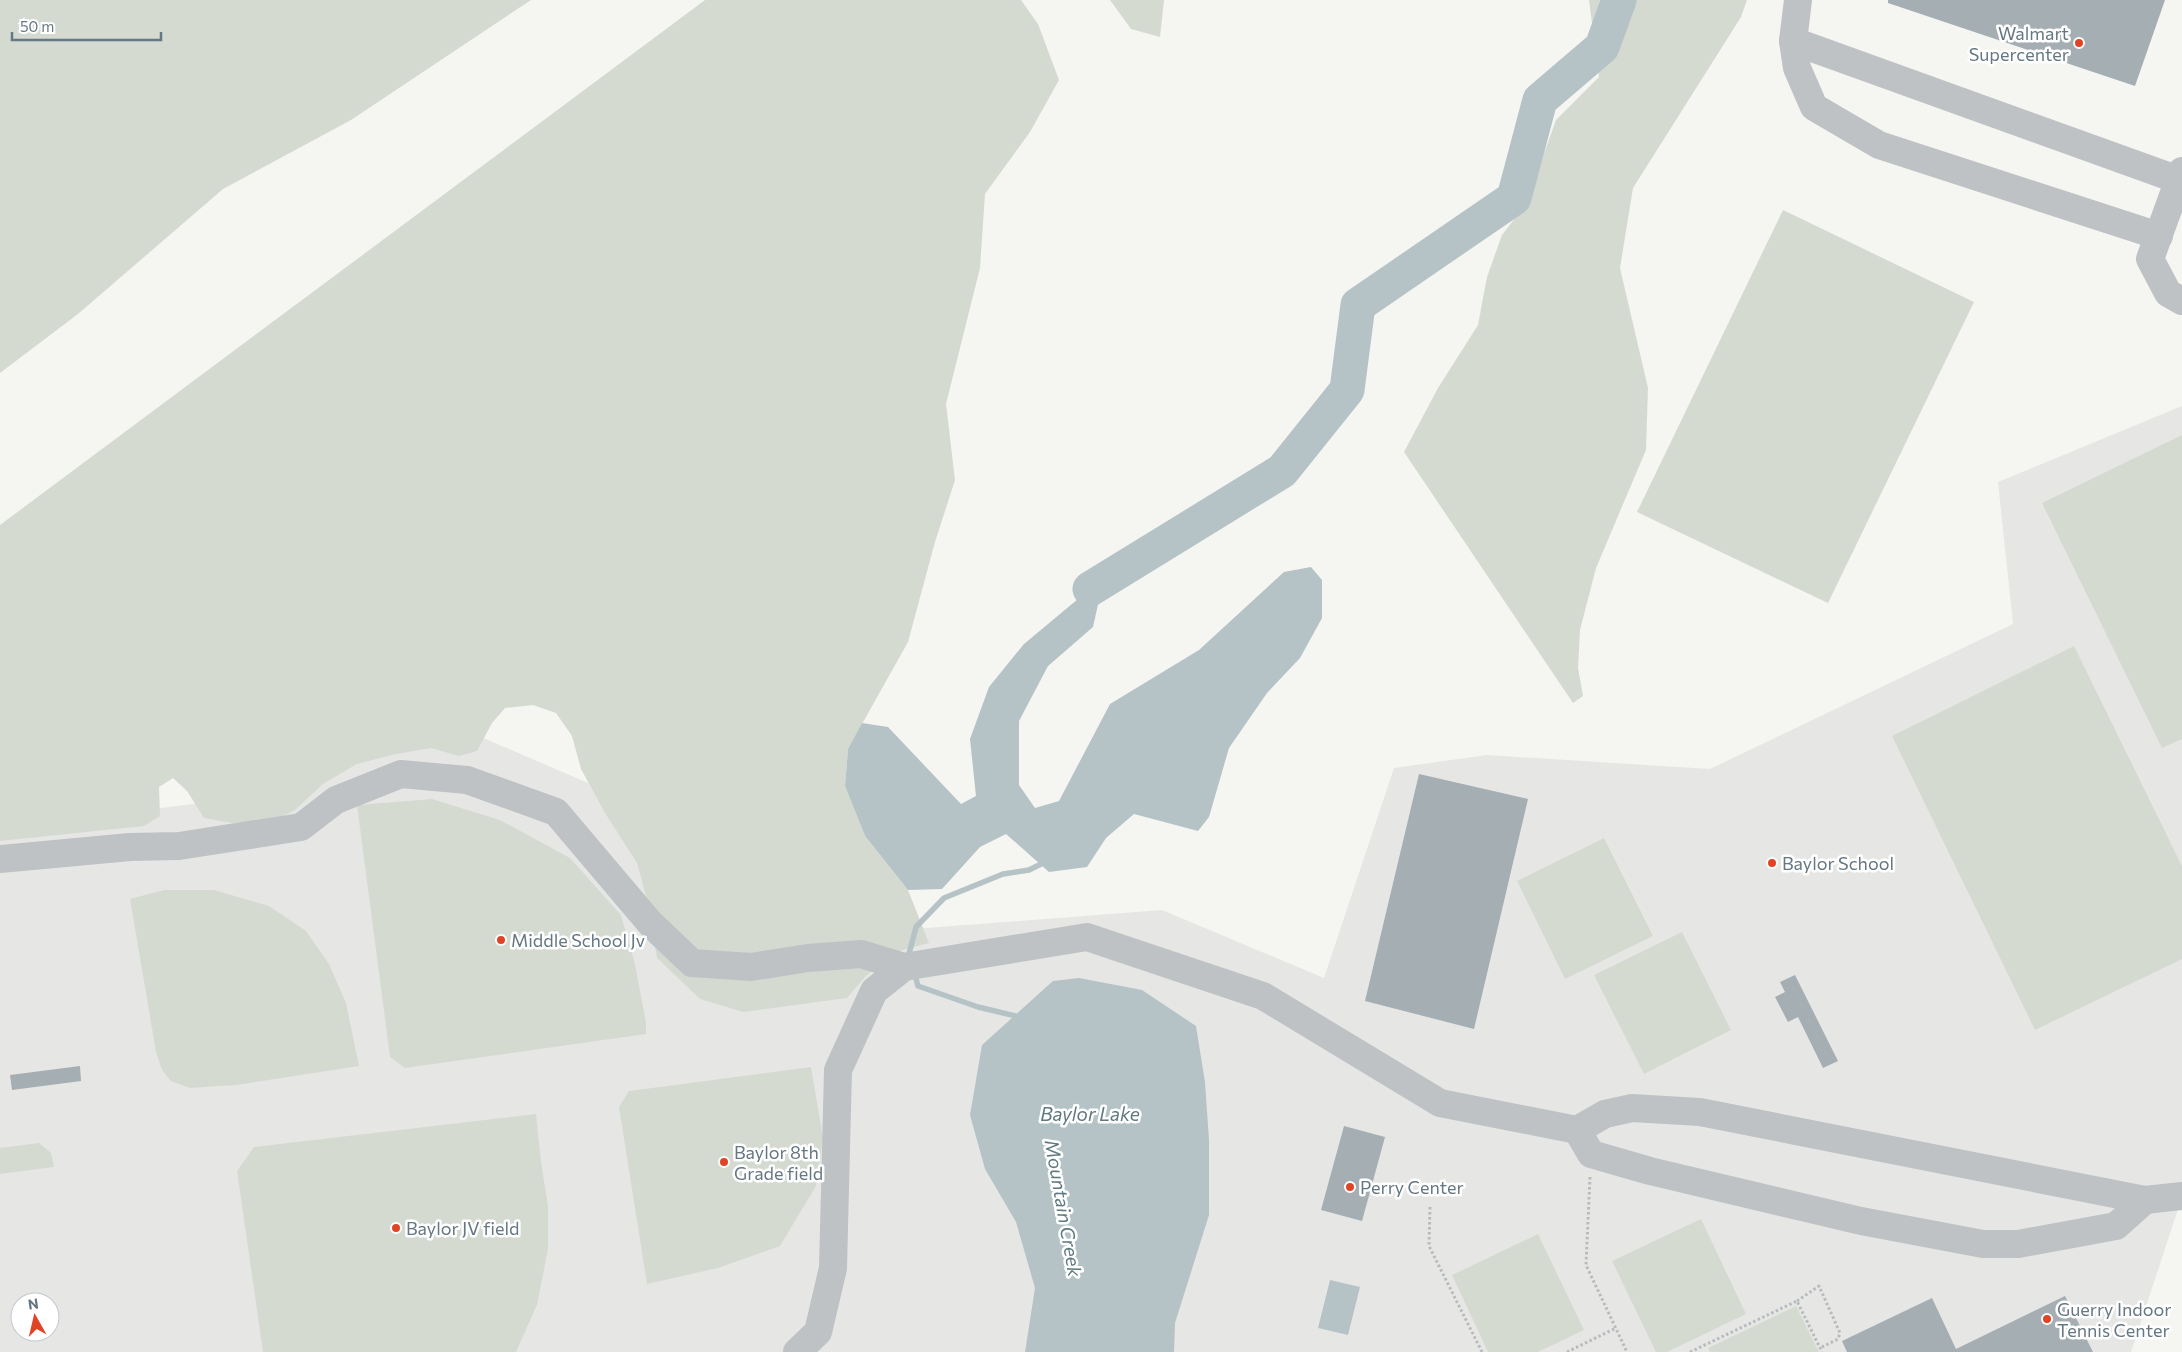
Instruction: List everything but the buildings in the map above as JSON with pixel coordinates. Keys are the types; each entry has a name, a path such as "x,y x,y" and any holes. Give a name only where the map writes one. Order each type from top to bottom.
{"lane":[{"path":"1798,0 1793,41 1797,68 1814,107 1879,144 2158,236"},
{"path":"1793,41 2180,176 2150,259 2168,293 2182,301"},
{"path":"0,859 130,847 179,846 301,827 336,800 401,774 467,780 556,812 650,923 692,963 751,967 808,958 862,954 904,967 1087,937 1264,996 1440,1103 1577,1130 1605,1114 1632,1108 1700,1112 2145,1200 2182,1196"},
{"path":"797,1352 818,1332 833,1268 838,1070 874,991 904,967"},
{"path":"1577,1130 1590,1154 1650,1171 1861,1220 1983,1244 2018,1244 2116,1226 2145,1200"}],"path":[{"path":"1590,1154 1586,1266 1627,1352"},
{"path":"1430,1207 1429,1246 1482,1352"},
{"path":"1690,1352 1797,1301 1819,1286 1840,1333 1838,1339 1821,1350 1797,1301"},
{"path":"1567,1352 1616,1328"}],"shaded area":[{"path":"0,0 531,0 351,120 223,189 78,314 0,373"},
{"path":"705,0 1021,0 1038,24 1059,80 1030,132 985,194 980,268 946,404 955,480 935,542 908,642 848,749 845,786 865,836 908,890 929,943 891,953 865,977 847,998 743,1012 700,999 657,958 649,907 637,863 605,813 581,769 572,736 556,713 533,705 505,708 492,723 477,751 459,756 431,748 396,754 357,764 323,784 295,810 275,820 232,823 204,818 187,791 173,778 159,787 160,816 144,826 0,841 0,525"},
{"path":"1110,0 1164,0 1160,37 1131,29"},
{"path":"1589,0 1747,0 1741,17 1633,188 1620,268 1648,388 1646,450 1596,568 1580,630 1578,668 1583,696 1573,703 1404,452 1438,388 1478,325 1487,277 1502,235 1526,204 1556,120 1599,77"},
{"path":"1783,210 1974,302 1828,603 1637,512"},
{"name":"Baylor School","path":"2182,406 2182,1197 2131,1352 0,1352 0,828 193,804 444,721 602,789 913,929 1162,910 1324,978 1394,768 1487,755 1710,769 2013,624 1998,482"},
{"path":"2182,435 2182,739 2162,748 2042,503"},
{"path":"2074,646 2182,866 2182,959 2035,1030 1892,736"},
{"name":"Middle School Jv","path":"432,799 500,820 570,858 621,915 635,964 646,1023 646,1034 405,1068 390,1057 357,805"},
{"path":"1604,838 1653,936 1565,979 1517,881"},
{"path":"164,890 214,890 269,906 306,931 329,964 346,1003 359,1066 236,1085 190,1088 171,1081 162,1070 156,1052 130,899"},
{"path":"1682,932 1731,1030 1644,1074 1594,975"},
{"name":"Baylor 8th Grade field","path":"811,1067 823,1138 816,1186 780,1246 718,1268 647,1284 619,1107 629,1091"},
{"name":"Baylor JV field","path":"536,1114 548,1206 548,1249 537,1305 516,1352 263,1352 237,1171 254,1147"},
{"path":"39,1143 51,1153 54,1167 0,1174 0,1148"},
{"path":"1701,1219 1746,1314 1667,1352 1656,1352 1612,1261"},
{"path":"1538,1234 1584,1330 1538,1352 1488,1352 1452,1275"},
{"path":"1796,1306 1819,1352 1710,1352 1708,1348"}],"water":[{"path":"1311,567 1322,580 1322,618 1300,658 1267,693 1229,748 1209,817 1198,831 1134,814 1106,838 1087,867 1049,872 1006,834 980,847 942,889 908,890 865,836 845,786 848,749 862,723 888,727 961,804 976,796 970,739 989,687 1024,644 1090,589 1099,600 1093,627 1048,666 1019,721 1019,785 1035,808 1059,801 1110,704 1199,650 1284,572"},
{"name":"Baylor Lake","path":"1079,978 1142,990 1196,1026 1205,1082 1209,1140 1209,1215 1175,1323 1174,1352 1025,1352 1035,1288 1016,1222 985,1169 970,1115 982,1045 1053,981"},
{"path":"1330,1280 1360,1287 1348,1335 1318,1328"}],"waterway":[{"path":"1090,589 1282,471 1347,390 1358,305 1514,198 1540,100 1602,47 1619,0"},
{"name":"Mountain Creek","path":"910,958 909,954 916,927 944,898 1003,874 1029,870 1045,862"},
{"name":"Mountain Creek","path":"914,972 918,986 978,1007 1020,1017"}],"place":[{"name":"Walmart Supercenter","path":"2079,43"},
{"name":"Baylor School","path":"1772,863"},
{"name":"Middle School Jv","path":"501,940"},
{"name":"Baylor 8th Grade field","path":"724,1162"},
{"name":"Perry Center","path":"1350,1187"},
{"name":"Baylor JV field","path":"396,1228"},
{"name":"Guerry Indoor Tennis Center","path":"2047,1319"}]}
